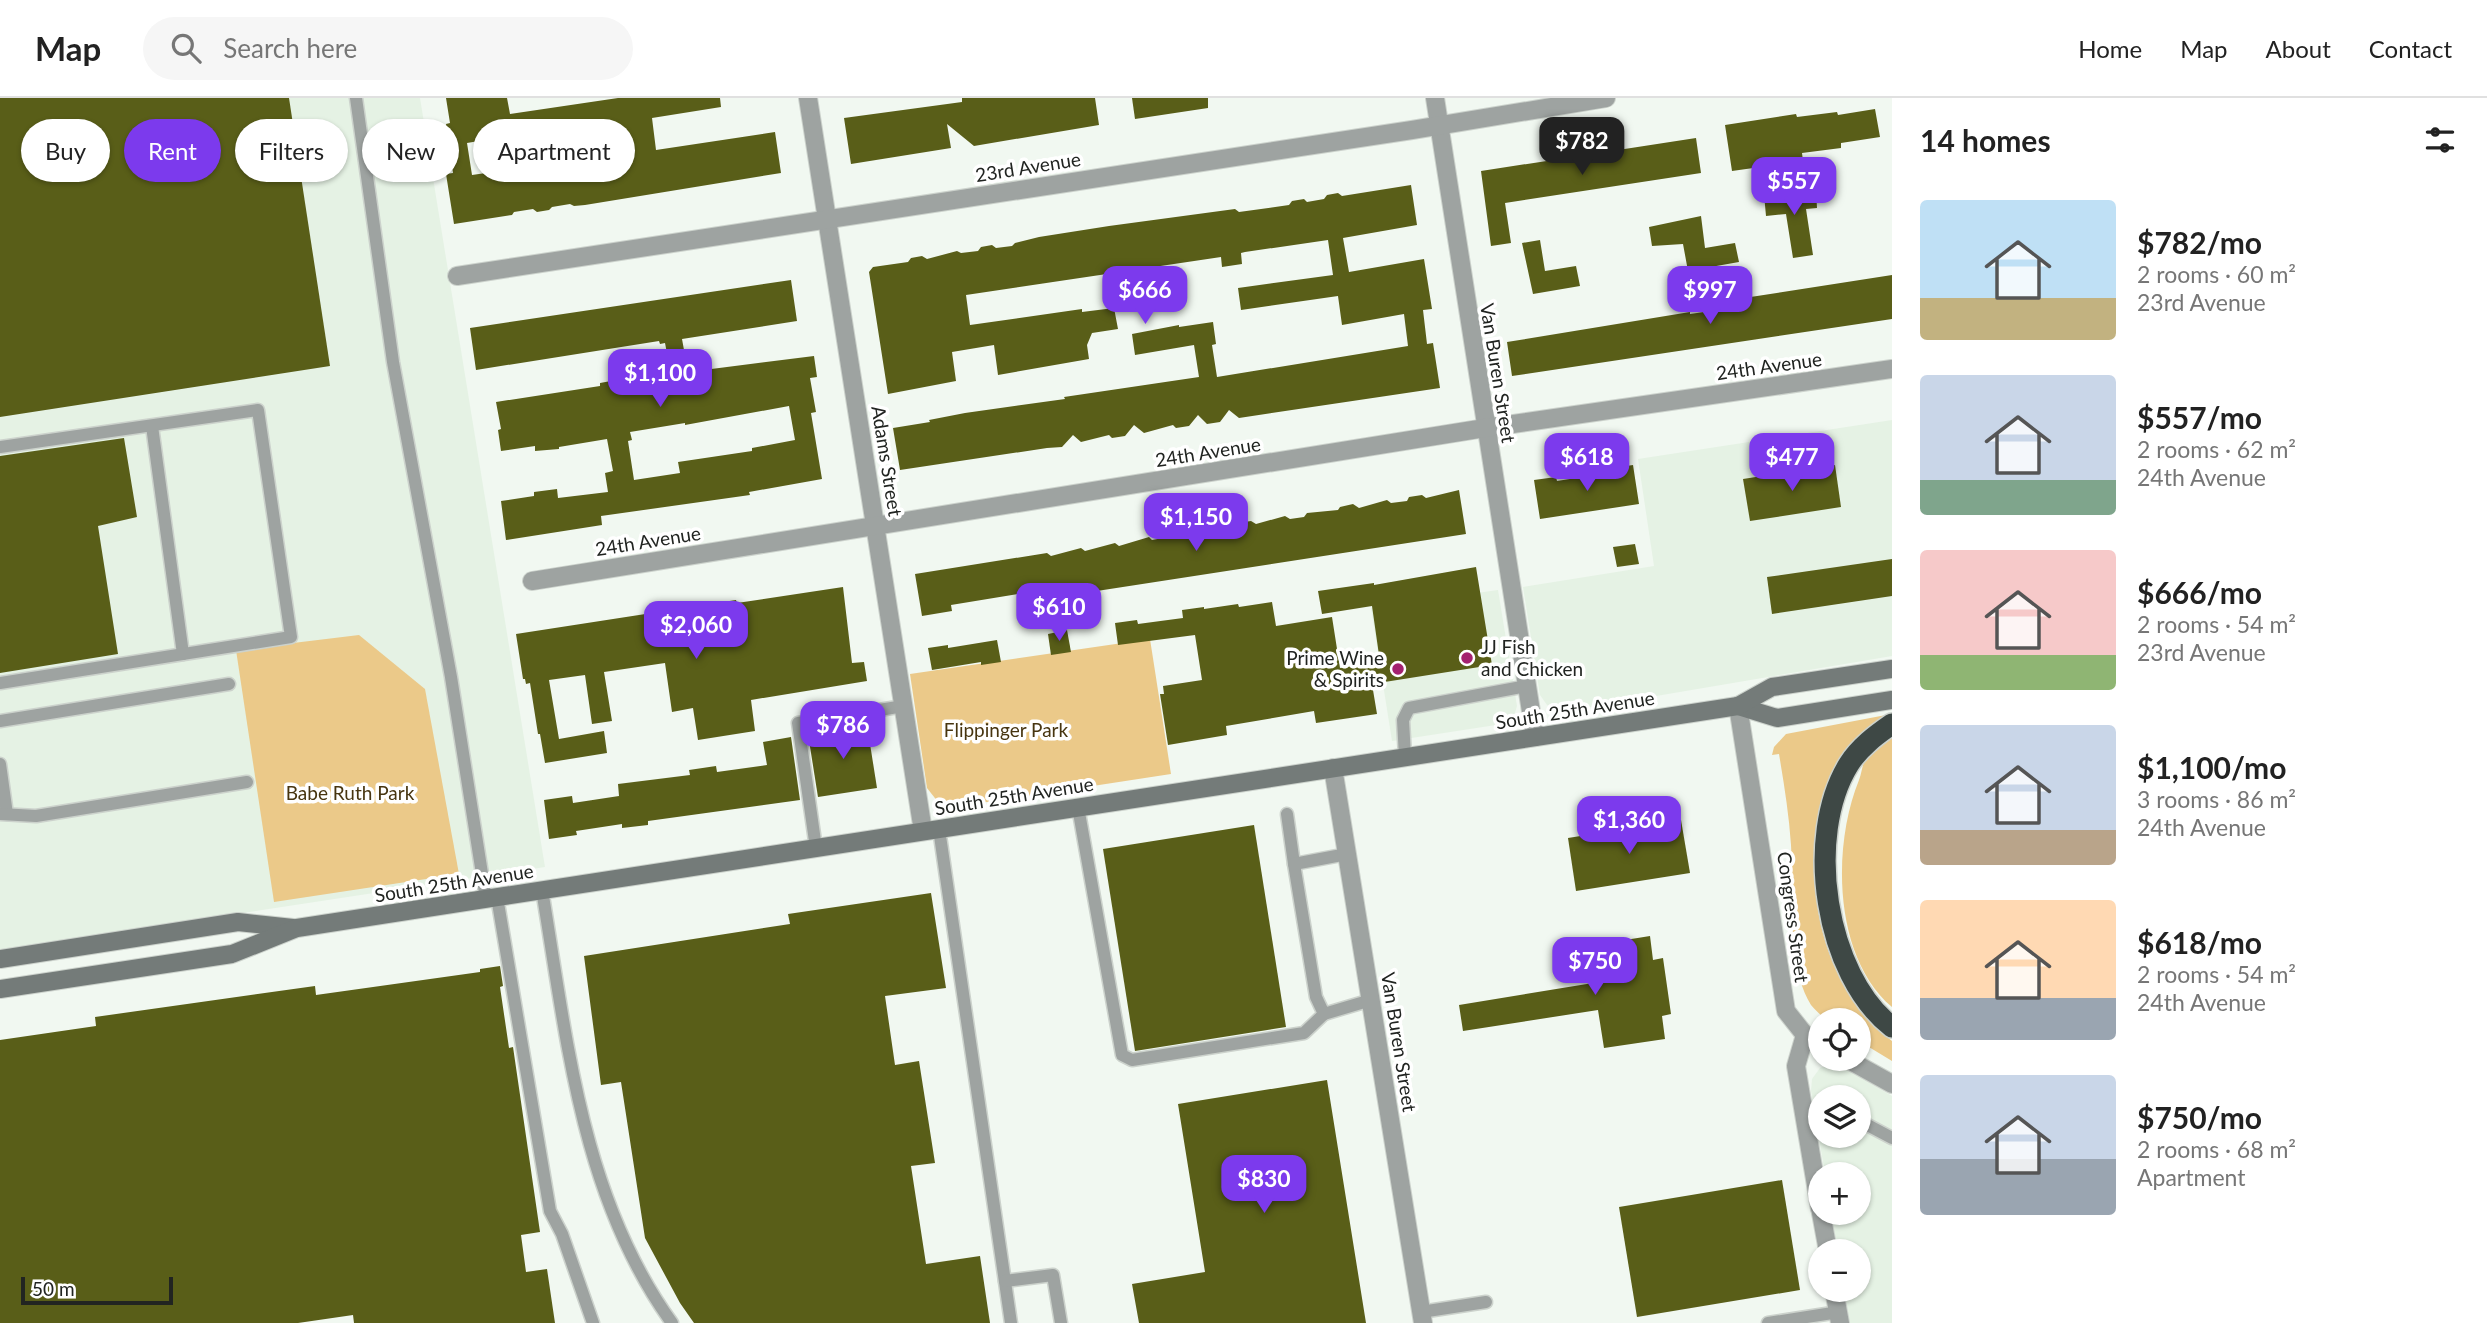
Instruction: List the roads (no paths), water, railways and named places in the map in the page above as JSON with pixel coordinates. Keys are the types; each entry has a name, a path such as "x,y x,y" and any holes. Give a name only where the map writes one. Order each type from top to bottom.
{"highway":[{"path":"1892,724 1873,737 1850,763 1839,785 1829,820 1825,864 1826,893 1836,940 1854,982 1883,1020 1892,1027"}],"main road":[{"name":"South 25th Avenue","path":"0,989 232,954 297,928 1738,706 1772,687 1892,669"},
{"name":"South 25th Avenue","path":"1738,706 1777,718 1892,700"},
{"name":"South 25th Avenue","path":"0,959 239,922 297,928"}],"street":[{"name":"Adams Street","path":"808,98 904,706 931,830"},
{"name":"Van Buren Street","path":"1435,98 1535,737"},
{"name":"23rd Avenue","path":"457,276 1439,126 1606,98"},
{"name":"24th Avenue","path":"532,580 1485,428 1892,369"},
{"name":"Congress Street","path":"1738,706 1786,1011 1808,1034"},
{"name":"Van Buren Street","path":"1333,768 1422,1317"},
{"name":"Congress Street","path":"1808,1047 1796,1066 1808,1106"},
{"path":"1869,1071 1892,1084"}],"lane":[{"path":"356,98 393,362 550,1211 562,1234 593,1323"},
{"path":"0,447 258,410 291,637 0,683"},
{"path":"152,426 183,654"},
{"path":"0,721 229,684"},
{"path":"1405,757 1403,720 1409,708 1527,686"},
{"path":"816,848 798,723 904,706"},
{"path":"0,764 4,814 36,816 247,782"},
{"path":"1078,807 1122,1055 1132,1060 1304,1033 1324,1014 1371,1000"},
{"path":"1287,814 1316,997 1324,1014"},
{"path":"931,830 1011,1323"},
{"path":"1294,864 1347,854"},
{"path":"542,890 576,1096 606,1198 636,1264 672,1323"},
{"path":"1871,1127 1892,1138"},
{"path":"1005,1281 1053,1275 1060,1323"},
{"path":"1422,1317 1486,1302"},
{"path":"1768,1323 1839,1318"}],"place":[{"name":"JJ Fish and Chicken","path":"1467,658"},
{"name":"Prime Wine & Spirits","path":"1398,669"}],"park label":[{"name":"Flippinger Park","path":"1006,730"},
{"name":"Babe Ruth Park","path":"350,793"}]}
